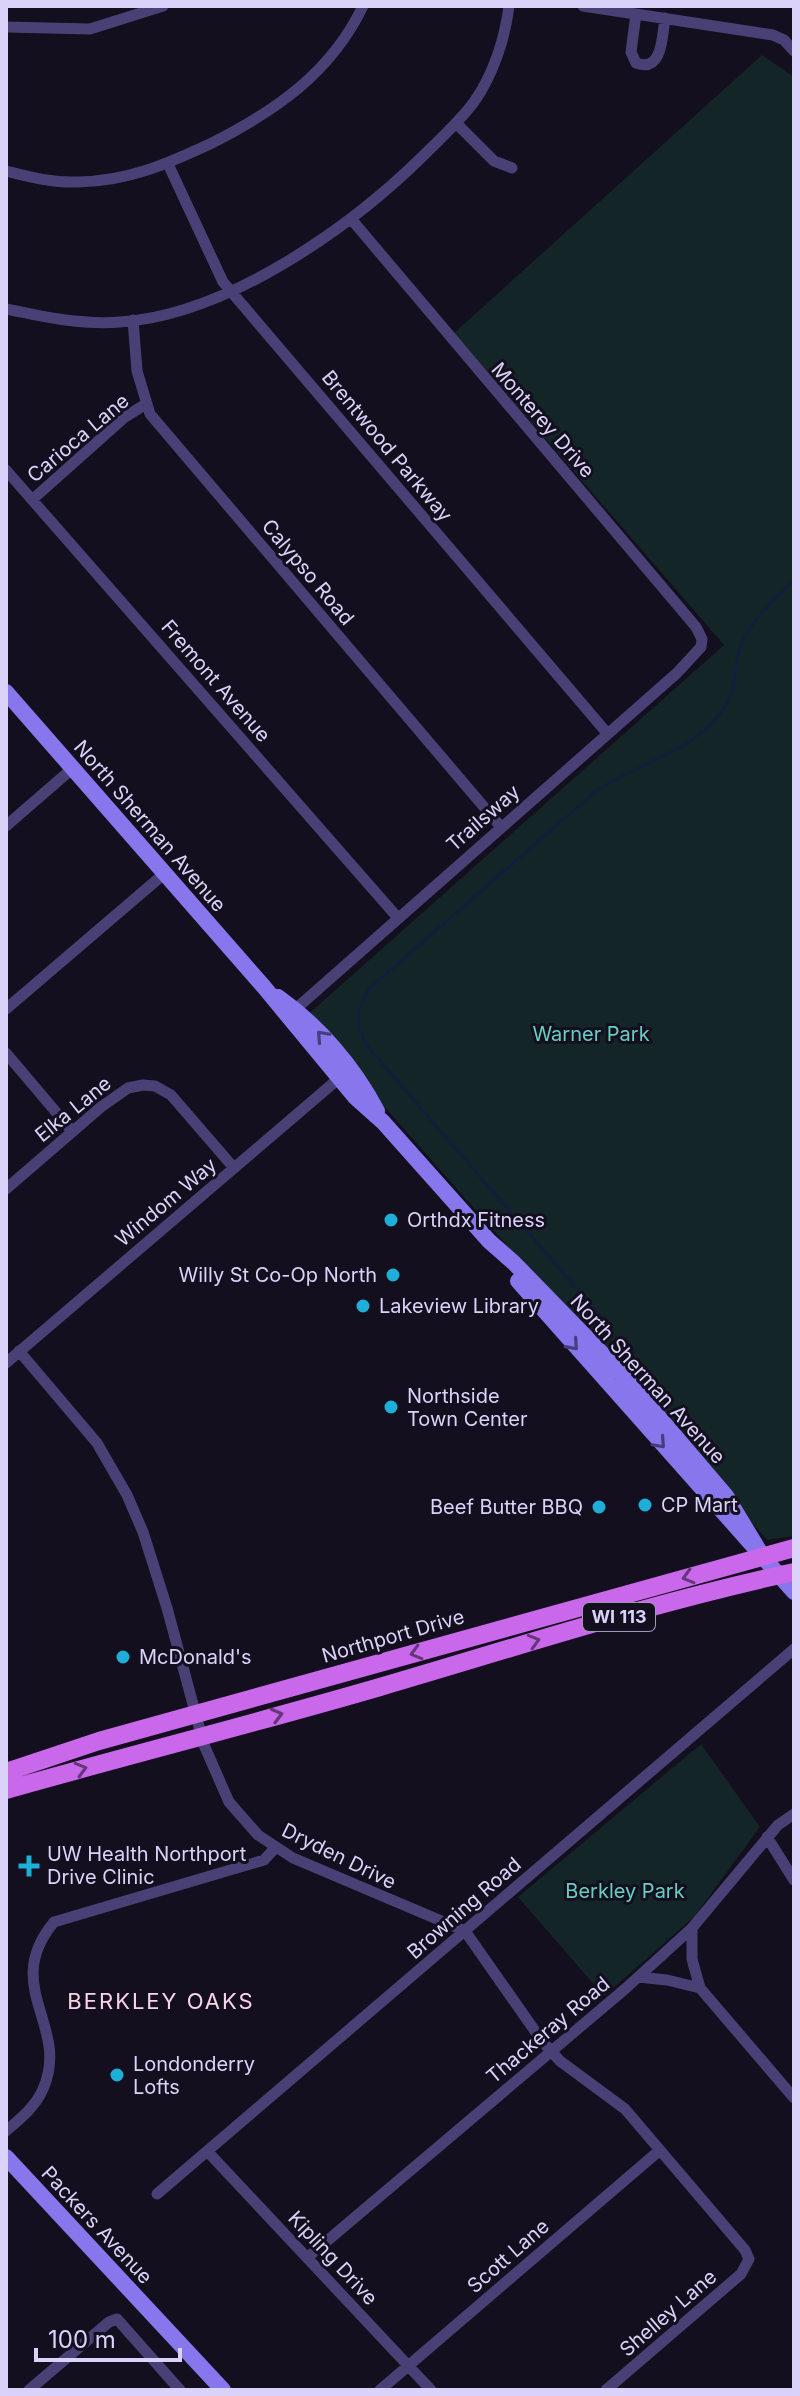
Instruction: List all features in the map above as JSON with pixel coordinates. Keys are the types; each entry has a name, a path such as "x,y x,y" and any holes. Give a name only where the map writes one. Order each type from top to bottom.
{"main road":[{"name":"Northport Drive","path":"6,1772 99,1741 794,1548"},
{"name":"WI 113","path":"6,1790 619,1617 787,1574"},
{"path":"460,1663 479,1648 491,1632"}],"street":[{"path":"6,27 90,29 163,6"},
{"path":"6,171 47,181 80,182 111,179 168,164 271,111 310,79 340,42 363,6"},
{"path":"6,309 77,321 133,320 208,301 305,251 352,220 394,185 475,101 494,67 509,6"},
{"path":"583,6 773,35 784,40 794,51"},
{"path":"636,14 631,47 633,59 645,66 654,63 658,57 665,18"},
{"path":"456,123 494,161 512,168"},
{"name":"Brentwood Parkway","path":"168,164 220,277 607,733"},
{"name":"Monterey Drive","path":"352,220 696,627 702,639 701,645"},
{"name":"Calypso Road","path":"133,320 137,371 150,414 501,827"},
{"name":"Carioca Lane","path":"33,499 125,417 146,404"},
{"name":"Fremont Avenue","path":"6,470 398,918"},
{"name":"Trailsway","path":"291,1013 688,663 701,645"},
{"name":"North Sherman Avenue","path":"6,692 489,1241 633,1386 726,1496 763,1557 787,1574 794,1592"},
{"path":"6,826 73,768"},
{"path":"6,1009 165,873"},
{"path":"6,1053 72,1131"},
{"name":"Windom Way","path":"6,1363 344,1074"},
{"name":"Elka Lane","path":"6,1189 72,1131 128,1088 143,1085 155,1086 171,1095 234,1168"},
{"name":"Dryden Drive","path":"19,1351 97,1443 127,1495 143,1532 202,1736 229,1802 258,1835 293,1858 465,1931"},
{"name":"Browning Road","path":"157,2194 794,1649"},
{"name":"Thackeray Road","path":"308,2257 692,1928 767,1837 794,1814"},
{"path":"767,1837 794,1880"},
{"path":"6,2131 37,2100 48,2074 47,2048 30,2001 24,1969 42,1933 54,1922 264,1860 276,1847"},
{"path":"692,1928 692,1959 700,1988 794,2098"},
{"path":"465,1931 551,2051 586,2083 625,2109 660,2150"},
{"path":"638,1977 700,1988"},
{"name":"Shelley Lane","path":"606,2390 741,2274 749,2259 745,2250 660,2150"},
{"name":"Scott Lane","path":"380,2390 660,2150"},
{"name":"Kipling Drive","path":"207,2151 431,2390"},
{"name":"Packers Avenue","path":"6,2157 223,2390"},
{"path":"29,2390 109,2322 117,2319 174,2388"}],"green space":[{"name":"Warner Park","path":"762,55 794,77 794,1536 767,1540 305,1017 724,645 454,333"},
{"name":"Berkley Park","path":"701,1744 760,1827 694,1917 604,1996 518,1897"}],"waterway":[{"path":"608,1325 368,1047 360,1032 358,1018 370,988 595,792 681,746 712,723 728,701 739,651 752,625 794,581"}],"place":[{"name":"Orthdx Fitness","path":"391,1220"},
{"name":"Willy St Co-Op North","path":"393,1275"},
{"name":"Lakeview Library","path":"363,1306"},
{"name":"Northside Town Center","path":"391,1407"},
{"name":"CP Mart","path":"645,1505"},
{"name":"Beef Butter BBQ","path":"599,1507"},
{"name":"McDonald's","path":"123,1657"},
{"name":"UW Health Northport Drive Clinic","path":"29,1866"},
{"name":"Londonderry Lofts","path":"117,2075"}],"district":[{"name":"BERKLEY OAKS","path":"161,2001"}]}
